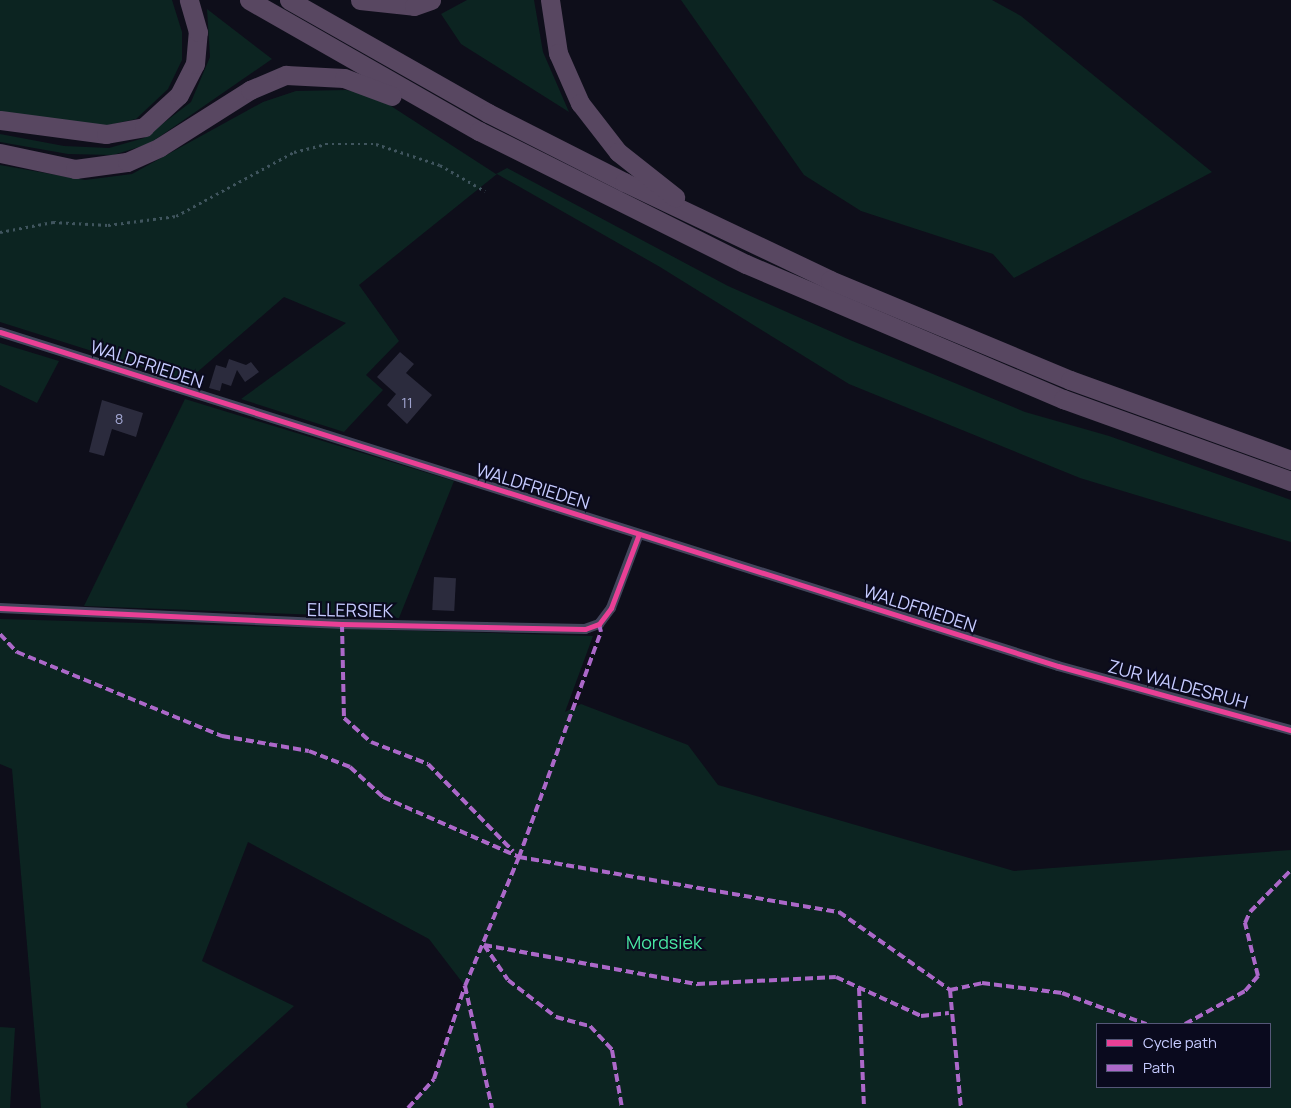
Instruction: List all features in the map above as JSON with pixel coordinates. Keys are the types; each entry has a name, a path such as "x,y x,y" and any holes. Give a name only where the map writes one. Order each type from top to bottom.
{"highway":[{"path":"0,120 106,134 144,127 180,95 195,64 198,32 189,0"},
{"path":"249,0 479,131 642,214 848,309 1063,399 1291,481"},
{"path":"289,0 488,113 708,222 962,336 1291,460"},
{"path":"360,0 414,6 431,0"},
{"path":"550,0 558,53 580,103 618,152 708,222"},
{"path":"0,154 75,169 128,162 160,147 250,90 286,75 344,78 367,84 452,128 479,131"}],"street":[{"name":"WALDFRIEDEN","path":"0,332 1058,666"},
{"name":"ELLERSIEK","path":"0,608 342,624 584,629 599,624 611,608 639,534"},
{"name":"ZUR WALDESRUH","path":"1058,666 1291,730"}],"path":[{"path":"0,232 53,222 108,226 176,216 294,152 325,144 376,144 440,164 484,191"}],"green space":[{"path":"0,0 172,0 182,32 182,60 168,89 136,119 104,126 0,113"},
{"path":"467,0 534,0 543,52 569,112 461,44 441,14"},
{"path":"681,0 992,0 1021,16 1212,172 1014,278 993,254 861,211 804,175"},
{"path":"207,9 272,59 149,144 113,155 68,154 0,142 0,134 64,146 109,148 144,138 191,102 210,57"},
{"path":"346,90 374,95 496,174 507,168 728,286 850,340 1025,412 1109,436 1291,500 1291,542 1080,478 849,384 660,267 497,174 359,285 399,341 366,375 383,390 344,432 241,399 346,323 284,297 187,381 0,322 0,165 85,180 132,174 263,102 296,91"},
{"path":"0,343 59,361 37,403 0,385"},
{"path":"185,399 454,481 399,618 84,606"},
{"name":"Mordsiek","path":"0,619 593,636 565,712 581,704 688,745 718,785 1014,871 1291,850 1291,1108 408,1108 434,1079 465,986 429,939 248,842 202,961 294,1006 186,1104 188,1108 41,1108 12,769 0,764"},
{"path":"0,1027 15,1028 10,1108 0,1108"}],"building":[{"path":"400,352 414,364 406,373 432,395 407,424 387,405 396,394 377,377"},
{"path":"229,359 246,365 251,362 259,372 245,382 237,370 231,386 222,383 220,391 209,388 216,365 226,368"},
{"path":"102,400 143,413 136,437 112,429 104,456 89,452"},
{"path":"434,577 456,578 454,611 432,610"}],"marked path":[{"path":"342,624 344,718 371,742 428,764 513,851"},
{"path":"408,1108 434,1079 465,986 519,857 601,632 599,624"},
{"path":"0,634 17,652 222,736 309,751 350,767 383,797 519,857 839,912 950,990 982,983 1062,993 1143,1023"},
{"path":"1187,1023 1245,991 1258,976 1245,923 1250,912 1291,870"},
{"path":"484,945 697,984 836,977 921,1016 949,1013"},
{"path":"484,945 508,980 556,1017 590,1026 612,1050 622,1108"},
{"path":"465,986 492,1108"},
{"path":"859,988 864,1108"},
{"path":"950,990 961,1108"}],"cycle path":[{"path":"0,332 1058,666 1291,730"},
{"path":"0,608 342,624 585,629 599,624 611,608 639,534"}]}
